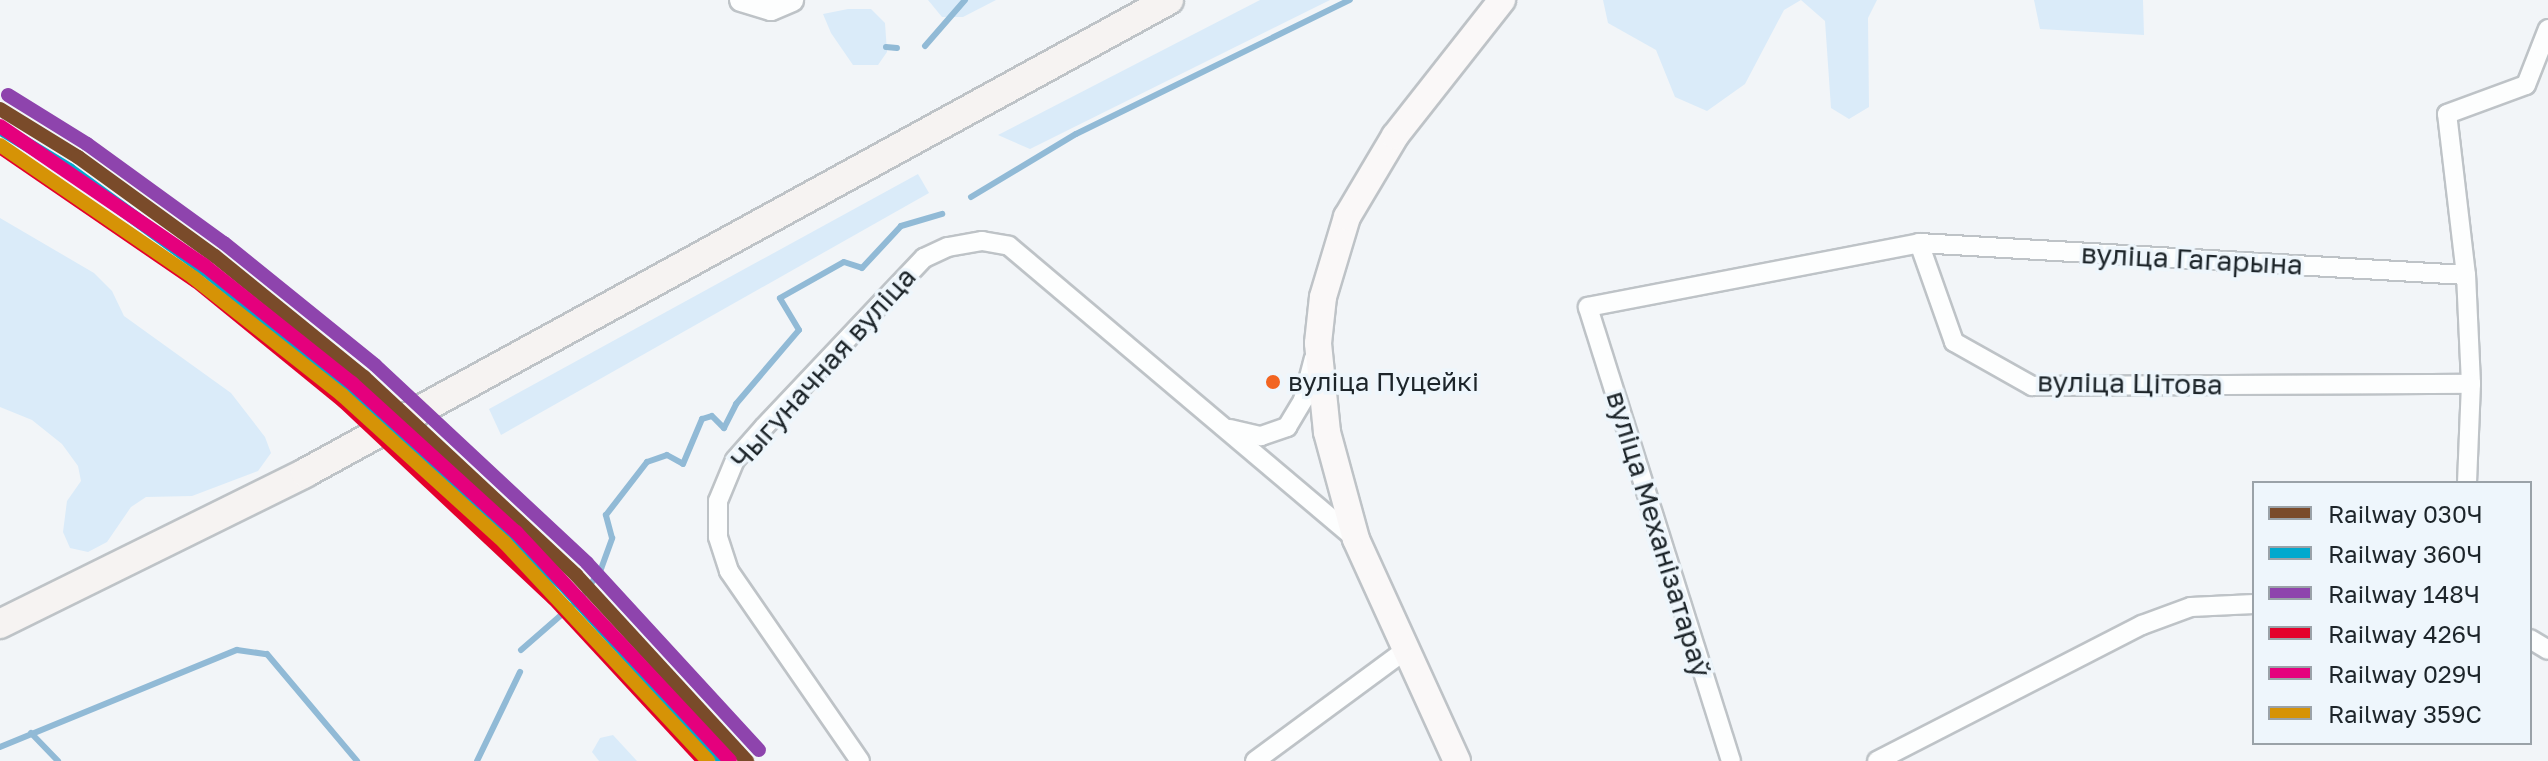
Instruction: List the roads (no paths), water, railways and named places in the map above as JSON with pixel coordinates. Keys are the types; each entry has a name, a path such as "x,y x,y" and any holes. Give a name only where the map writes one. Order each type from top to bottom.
{"main road":[{"path":"0,624 305,473 1169,0"},
{"path":"1457,761 1356,539 1327,432 1318,343 1323,297 1347,217 1395,136 1502,0"}],"street":[{"path":"741,0 771,9 792,0"},
{"path":"2467,481 2471,384 2466,275 2447,114 2526,85 2548,29"},
{"name":"Чыгуначная вуліца","path":"860,761 729,571 718,537 718,501 735,460 924,258 965,243 1009,246 1356,539"},
{"name":"вуліца Гагарына","path":"1919,243 2466,275"},
{"name":"вуліца Механізатараў","path":"1731,761 1588,307 1919,243"},
{"name":"вуліца Цітова","path":"1919,243 1954,342 2032,386 2471,384"},
{"path":"1228,428 1261,436 1287,427 1303,400 1318,343"},
{"path":"1877,761 2142,625 2191,607 2252,604"},
{"path":"1255,761 1408,648"}],"waterway":[{"path":"925,46 965,0"},
{"path":"971,197 1076,134 1350,0"},
{"path":"886,47 897,48"},
{"path":"521,650 582,597 601,569 612,538 606,515 647,462 667,455 683,464 702,419 712,416 724,428 736,404 799,330 780,298 844,262 862,268 901,226 942,214"},
{"path":"0,747 237,650 267,654 357,761"},
{"path":"477,761 520,672"},
{"path":"31,733 58,761"}],"rail line":[{"name":"148Ч","path":"8,95 87,144 224,243 375,365 587,563 759,750"},
{"name":"030Ч","path":"0,109 78,157 215,256 364,377 576,575 747,761"},
{"name":"029Ч","path":"0,126 204,265 352,383 516,532 730,761"},
{"name":"360Ч","path":"0,128 69,170 205,269 353,389 565,586 725,761"},
{"name":"359С","path":"0,145 194,278 342,395 505,543 708,761"},
{"name":"426Ч","path":"0,147 196,281 343,401 553,598 704,761"}],"place":[{"name":"вуліца Пуцейкі","path":"1273,382"}]}
